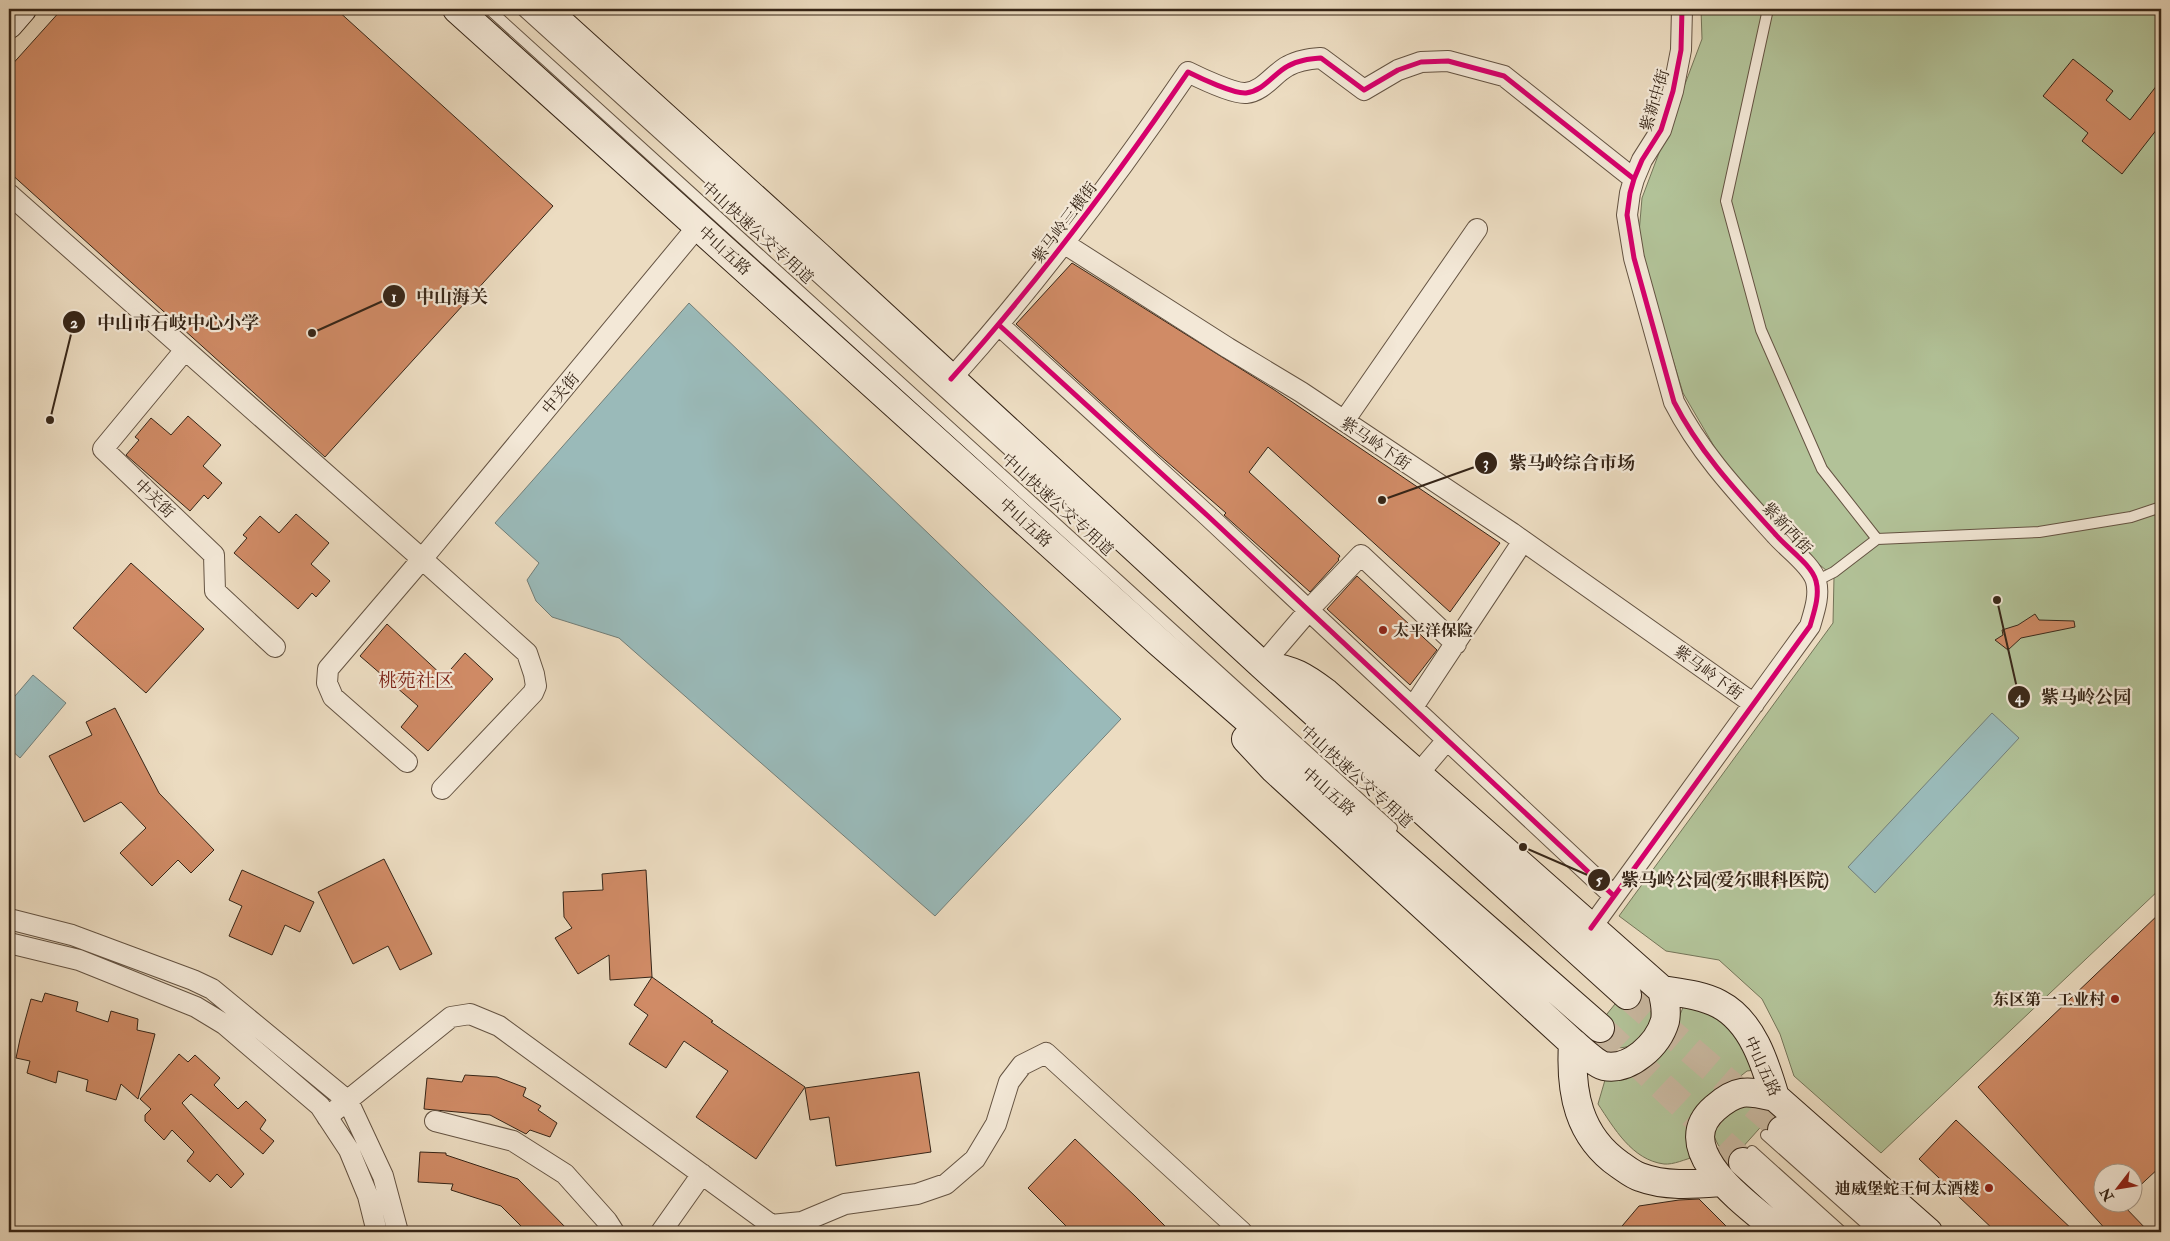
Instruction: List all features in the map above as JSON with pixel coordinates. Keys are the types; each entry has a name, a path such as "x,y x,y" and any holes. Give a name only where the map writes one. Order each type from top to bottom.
{"main road":[{"path":"9,24 22,9"},
{"name":"中山五路","path":"457,9 1226,701 1603,1025"},
{"path":"545,9 1262,666 1628,995"},
{"path":"1226,701 1240,732 1260,755 1573,1043 1603,1066 1621,1066 1640,1057 1653,1042 1665,1022 1666,1006 1662,990 1419,773 1326,693 1303,676 1285,668 1262,666"},
{"name":"中山五路","path":"1662,990 1697,996 1719,1004 1740,1020 1753,1039 1769,1077 1774,1097 1928,1232"},
{"path":"1573,1043 1572,1072 1577,1106 1587,1129 1608,1156 1639,1177 1672,1184 1723,1182"},
{"path":"1774,1097 1745,1091 1724,1101 1708,1114 1700,1134 1701,1149 1709,1166 1723,1182 1780,1232"},
{"path":"1771,1129 1896,1232"},
{"path":"1748,1157 1820,1232"}],"street":[{"name":"紫新中街","path":"1632,186 1642,160 1661,130 1681,50 1682,9"},
{"name":"紫马岭三横街","path":"951,379 999,325 1065,244 1188,72 1229,89 1246,93 1266,84 1287,66 1303,59 1321,58 1364,90 1398,70 1420,62 1448,61 1504,76 1632,186"},
{"name":"紫新西街","path":"1632,186 1627,215 1634,258 1660,355 1678,409 1695,439 1717,469 1811,571 1816,581"},
{"path":"9,194 527,653 536,686 533,693 442,789"},
{"name":"中关街","path":"407,762 333,696 327,683 328,669 422,559 698,226"},
{"path":"1344,422 1477,229"},
{"name":"紫马岭下街","path":"1065,244 1300,392 1523,541 1754,704"},
{"path":"999,325 1209,517 1614,896"},
{"name":"中关街","path":"185,350 103,449 214,555 215,591 275,647"},
{"path":"1413,708 1523,541"},
{"path":"1262,666 1316,602 1361,555 1456,644"},
{"path":"1591,928 1810,626 1816,608 1816,581"},
{"path":"1419,773 1447,740"},
{"path":"9,919 72,935 193,980 212,989 348,1101 383,1176 398,1232"},
{"path":"9,943 79,960 196,1007 224,1024 320,1106 348,1150 364,1187 377,1232"},
{"path":"327,1117 451,1017 470,1014 498,1026 776,1229 802,1222 844,1204 917,1194 946,1184 975,1158 996,1124 1009,1082 1022,1065 1046,1053 1242,1232"},
{"path":"435,1121 513,1141 564,1174 607,1221 614,1232"},
{"path":"661,1232 702,1174"}],"lane":[{"name":"中山快速公交专用道","path":"489,9 1402,837"},
{"name":"中山快速公交专用道","path":"521,9 1059,496"},
{"path":"1768,9 1726,201 1761,330 1822,469 1877,539"},
{"path":"1816,581 1834,572 1877,539 2039,532 2132,517 2161,507"},
{"path":"1497,923 1603,1025"},
{"path":"1771,1129 1874,1232"},
{"path":"1748,1157 1842,1232"}],"green space":[{"path":"1701,9 2161,9 2161,888 1881,1153 1794,1076 1780,1034 1762,999 1719,960 1666,951 1619,916 1833,623 1834,577 1793,542 1725,465 1683,393 1638,245 1642,198 1702,39"},
{"path":"1632,983 1645,996 1651,1010 1650,1024 1644,1036 1633,1044 1620,1048 1605,1045 1590,1035"},
{"path":"1687,998 1727,1017 1762,1069 1747,1071 1709,1101 1694,1157 1675,1163 1664,1164 1653,1161 1633,1150 1617,1132 1598,1104 1605,1080 1624,1079 1655,1057 1679,1017"},
{"path":"1735,1097 1776,1110 1732,1159 1720,1148 1713,1133"}],"water":[{"path":"689,303 1121,719 935,916 619,638 552,617 536,601 527,580 539,563 495,523"},
{"path":"33,675 66,703 20,758 9,748 9,703"},
{"path":"1992,713 2019,738 1875,893 1848,867"}],"building":[{"path":"62,9 336,9 553,206 325,457 9,172 9,68"},
{"path":"2073,59 2113,91 2106,100 2130,120 2161,80 2161,124 2122,174 2082,141 2088,133 2043,96"},
{"path":"1072,263 1273,389 1500,543 1450,612 1268,447 1249,472 1340,556 1339,560 1310,592 1224,515 1226,513 1158,454 1016,324"},
{"path":"188,416 221,445 203,466 222,483 208,499 204,495 190,511 126,455 139,440 135,437 151,418 171,435"},
{"path":"296,514 329,543 311,564 330,581 316,597 312,593 298,609 234,553 247,538 243,535 260,516 279,533"},
{"path":"131,563 204,629 146,693 73,628"},
{"name":"太平洋保险","path":"1357,576 1437,650 1410,685 1327,609"},
{"path":"2035,614 2039,620 2074,621 2075,627 2021,638 2008,650 1995,640 2003,635 2002,630 2018,625"},
{"path":"387,624 444,677 465,653 493,679 428,751 401,727 418,706 360,656"},
{"path":"115,708 159,793 214,850 191,873 178,860 152,886 120,853 146,828 121,802 84,822 49,756 92,735 86,722"},
{"path":"384,859 432,954 400,970 388,946 353,964 318,892"},
{"path":"242,870 314,902 300,932 285,925 272,955 229,936 242,906 229,900"},
{"path":"646,870 652,977 610,980 609,955 578,974 555,938 572,928 564,917 563,892 603,890 602,874"},
{"name":"东区第一工业村","path":"2161,912 2161,1166 2142,1184 2142,1164 2092,1164 2092,1214 2132,1214 2149,1232 2108,1232 1978,1087"},
{"path":"652,977 713,1021 711,1022 805,1087 756,1159 696,1117 728,1071 684,1041 666,1068 629,1044 648,1015 634,1005"},
{"path":"45,993 78,1002 76,1011 108,1022 111,1011 138,1019 137,1030 155,1034 138,1099 121,1084 116,1100 86,1091 88,1080 58,1071 56,1083 27,1073 30,1061 16,1058 20,1039 31,999 42,1002"},
{"path":"179,1054 188,1062 195,1055 220,1078 214,1085 238,1109 246,1101 266,1120 260,1129 274,1141 263,1154 191,1094 182,1103 244,1174 231,1188 217,1174 210,1182 187,1161 194,1152 172,1130 164,1140 145,1121 145,1115 151,1109 140,1099"},
{"path":"919,1072 931,1152 836,1166 829,1117 810,1120 805,1088"},
{"path":"465,1075 497,1077 526,1088 523,1096 541,1106 538,1110 557,1123 550,1137 530,1130 526,1134 490,1115 424,1109 427,1078 462,1082"},
{"name":"迪威堡蛇王何太酒楼","path":"1956,1120 2075,1232 1996,1232 1919,1159"},
{"path":"1075,1139 1171,1232 1072,1232 1028,1188"},
{"path":"420,1152 446,1153 446,1155 518,1179 570,1232 527,1232 501,1206 451,1190 453,1184 418,1182"},
{"path":"1699,1199 1732,1232 1617,1232 1639,1206"}],"tunnel":[{"path":"1627,995 1776,1124"},
{"path":"1600,1028 1743,1162"}],"cycle path":[{"path":"1591,928 1810,626 1817,598 1816,581 1810,569 1776,535 1720,472 1684,421 1674,402 1634,258 1627,215 1630,193 1642,160 1661,130 1673,91 1681,50 1682,9"},
{"path":"951,379 1075,229 1188,72 1208,82 1246,93 1258,89 1292,64 1321,58 1364,90 1398,70 1421,62 1448,61 1504,76 1634,179"},
{"path":"999,325 1209,517 1614,896"}],"place":[{"name":"中山海关","path":"312,333"},
{"name":"中山市石岐中心小学","path":"50,420"},
{"name":"紫马岭综合市场","path":"1382,500"},
{"name":"紫马岭公园","path":"1997,600"},
{"name":"太平洋保险","path":"1383,630"},
{"name":"紫马岭公园(爱尔眼科医院)","path":"1523,847"},
{"name":"东区第一工业村","path":"2115,999"},
{"name":"迪威堡蛇王何太酒楼","path":"1989,1188"}],"district":[{"name":"桃苑社区","path":"416,680"}]}
